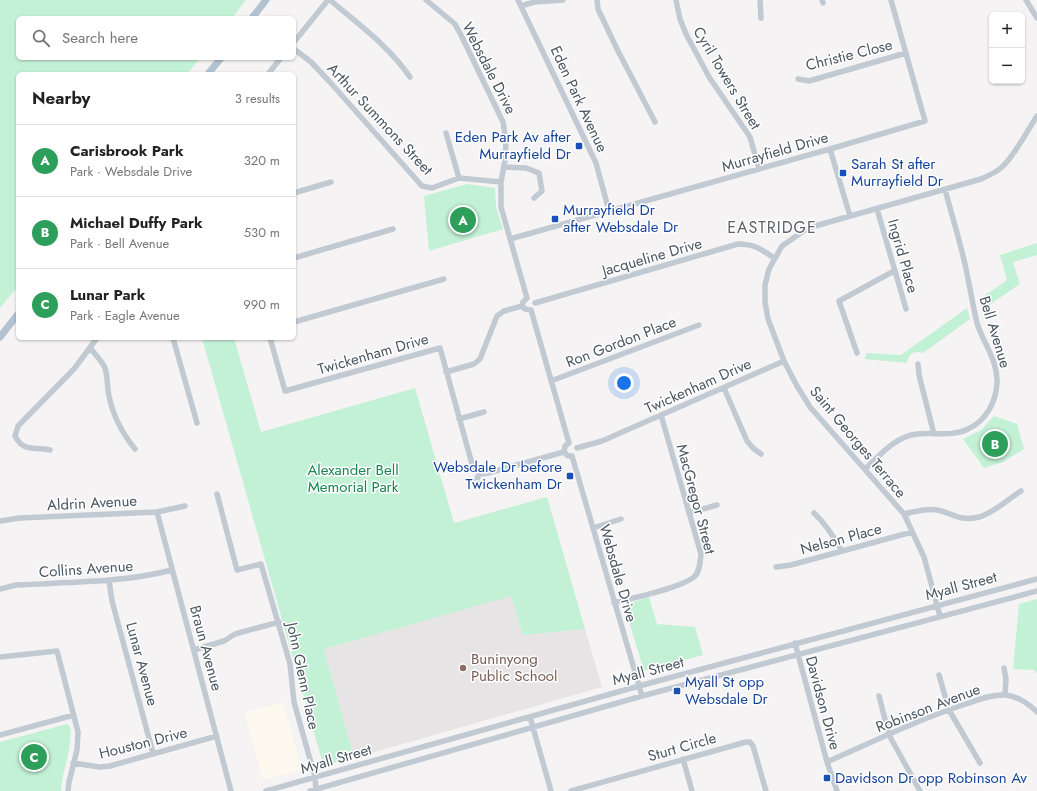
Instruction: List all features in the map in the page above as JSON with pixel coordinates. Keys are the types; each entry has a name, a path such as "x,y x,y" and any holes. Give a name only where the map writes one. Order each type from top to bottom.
{"main road":[{"path":"254,16 266,0"},
{"path":"210,72 219,60"},
{"path":"0,337 16,317"}],"street":[{"path":"296,40 329,0 385,46 401,63 410,77"},
{"name":"Websdale Drive","path":"426,0 455,24 503,122 506,141 501,182 501,208 527,298"},
{"name":"Eden Park Avenue","path":"518,0 596,163 609,211"},
{"path":"521,6 534,2 563,0"},
{"path":"597,0 598,9 617,49 655,122"},
{"name":"Cyril Towers Street","path":"676,0 680,19 686,34 709,77 750,137 759,169"},
{"path":"760,0 761,18"},
{"name":"Murrayfield Drive","path":"510,239 830,150 925,121 891,0"},
{"path":"1026,0 1037,18"},
{"name":"Arthur Summons Street","path":"296,51 311,62 329,81 422,186 432,188 460,178 501,182"},
{"name":"Christie Close","path":"798,79 809,81 906,53"},
{"path":"270,72 279,60"},
{"name":"Saint Georges Terrace","path":"940,616 924,557 904,514 810,407 796,386 784,361 768,319 765,302 765,285 769,269 782,246 805,230 981,179 1002,167 1037,116"},
{"path":"446,133 460,178"},
{"path":"830,150 850,216"},
{"path":"504,167 526,168 539,173 542,191 534,198"},
{"path":"296,192 331,182"},
{"name":"Bell Avenue","path":"865,469 890,446 902,438 916,434 951,434 977,425 986,416 993,403 997,382 995,365 990,352 982,339 977,323 962,249 945,189"},
{"name":"Ingrid Place","path":"877,209 906,309"},
{"path":"296,257 393,229"},
{"name":"Jacqueline Drive","path":"535,303 738,244 755,246 774,258"},
{"path":"857,353 839,302 894,271"},
{"path":"296,321 444,279"},
{"path":"522,306 524,300 527,298 533,299 535,303 534,308 531,310"},
{"path":"522,306 524,309 531,310"},
{"path":"446,372 474,364 480,359 497,316 504,311 522,306"},
{"path":"531,310 569,443"},
{"name":"Ron Gordon Place","path":"551,381 699,325"},
{"path":"50,450 26,448 20,444 15,436 18,426 74,369 96,340"},
{"path":"174,340 197,423"},
{"name":"Twickenham Drive","path":"271,340 285,391 440,348 474,469 479,474"},
{"path":"90,348 104,366 108,378 108,394 113,412 120,428 135,449"},
{"name":"Twickenham Drive","path":"577,448 602,440 661,416 784,361"},
{"path":"918,364 919,376 934,434"},
{"path":"724,388 747,441 761,454"},
{"path":"459,419 484,412"},
{"name":"MacGregor Street","path":"614,603 680,584 694,577 698,570 701,554 661,416"},
{"path":"564,452 568,456 572,456 576,452 577,448 573,444 569,443"},
{"path":"564,452 565,446 569,443"},
{"path":"476,482 479,474 488,473 564,452"},
{"name":"Websdale Drive","path":"572,456 642,696"},
{"path":"904,514 931,509 939,510 958,517 977,517 989,512 1021,491"},
{"name":"John Glenn Place","path":"217,494 237,570 261,564 290,664 294,702 315,777 314,790"},
{"path":"689,513 717,505"},
{"name":"Aldrin Avenue","path":"0,521 20,518 157,512 186,506"},
{"name":"Braun Avenue","path":"157,512 231,791"},
{"path":"814,513 833,535 842,551"},
{"path":"593,528 621,519"},
{"name":"Nelson Place","path":"776,567 791,565 912,532"},
{"name":"Collins Avenue","path":"0,589 16,586 150,576 172,570"},
{"name":"Myall Street","path":"266,791 795,643 1037,579"},
{"name":"Lunar Avenue","path":"109,580 112,601 153,753"},
{"name":"Myall Street","path":"314,790 642,696 1037,591"},
{"path":"194,650 224,641 235,634 279,622"},
{"name":"Davidson Drive","path":"795,643 827,762 837,791"},
{"path":"0,657 57,651 78,732 78,740 68,791"},
{"path":"1004,668 1006,679 1005,695"},
{"path":"940,675 949,710 980,763"},
{"name":"Robinson Avenue","path":"827,762 949,710 983,699 1005,695 1022,701 1037,712"},
{"path":"879,696 889,735 920,791"},
{"path":"0,735 74,715"},
{"path":"530,717 551,791"},
{"name":"Houston Drive","path":"73,763 100,767 217,736"},
{"name":"Sturt Circle","path":"572,791 746,742 750,742 753,746 766,791"},
{"path":"684,760 692,791"}],"shaded area":[{"name":"Buninyong Public School","path":"511,595 523,635 585,629 602,687 354,758 324,649"},
{"path":"283,702 302,770 263,780 244,713"}],"green space":[{"path":"0,0 246,0 234,16 16,16 16,60 198,60 189,72 16,72 16,288 0,308"},
{"path":"467,184 495,188 496,207 503,229 429,251 424,196"},
{"path":"1037,243 1037,255 1013,262 1020,284 982,310 980,299 1007,280 1000,255"},
{"path":"967,308 970,319 923,353 914,352 910,355 907,363 864,359 867,353 901,355"},
{"name":"Alexander Bell Memorial Park","path":"203,340 235,340 261,432 415,388 454,523 547,497 585,629 523,635 511,596 324,649 354,758 326,765 323,764"},
{"path":"994,416 1017,424 1024,449 1003,462 984,468 963,439 981,430"},
{"path":"649,597 657,624 695,627 703,655 644,671 624,605"},
{"path":"1037,599 1037,673 1034,670 1013,669 1019,604"},
{"path":"67,724 70,726 71,734 61,791 0,791 0,742"}],"place":[{"name":"Eden Park Av after Murrayfield Dr","path":"579,146"},
{"name":"Sarah St after Murrayfield Dr","path":"843,173"},
{"name":"Murrayfield Dr after Websdale Dr","path":"555,219"},
{"name":"Carisbrook Park","path":"463,220"},
{"name":"Michael Duffy Park","path":"995,444"},
{"name":"Websdale Dr before Twickenham Dr","path":"570,476"},
{"name":"Buninyong Public School","path":"463,668"},
{"name":"Myall St opp Websdale Dr","path":"677,691"},
{"name":"Lunar Park","path":"34,757"},
{"name":"Davidson Dr opp Robinson Av","path":"827,778"}],"district":[{"name":"EASTRIDGE","path":"772,227"}]}
